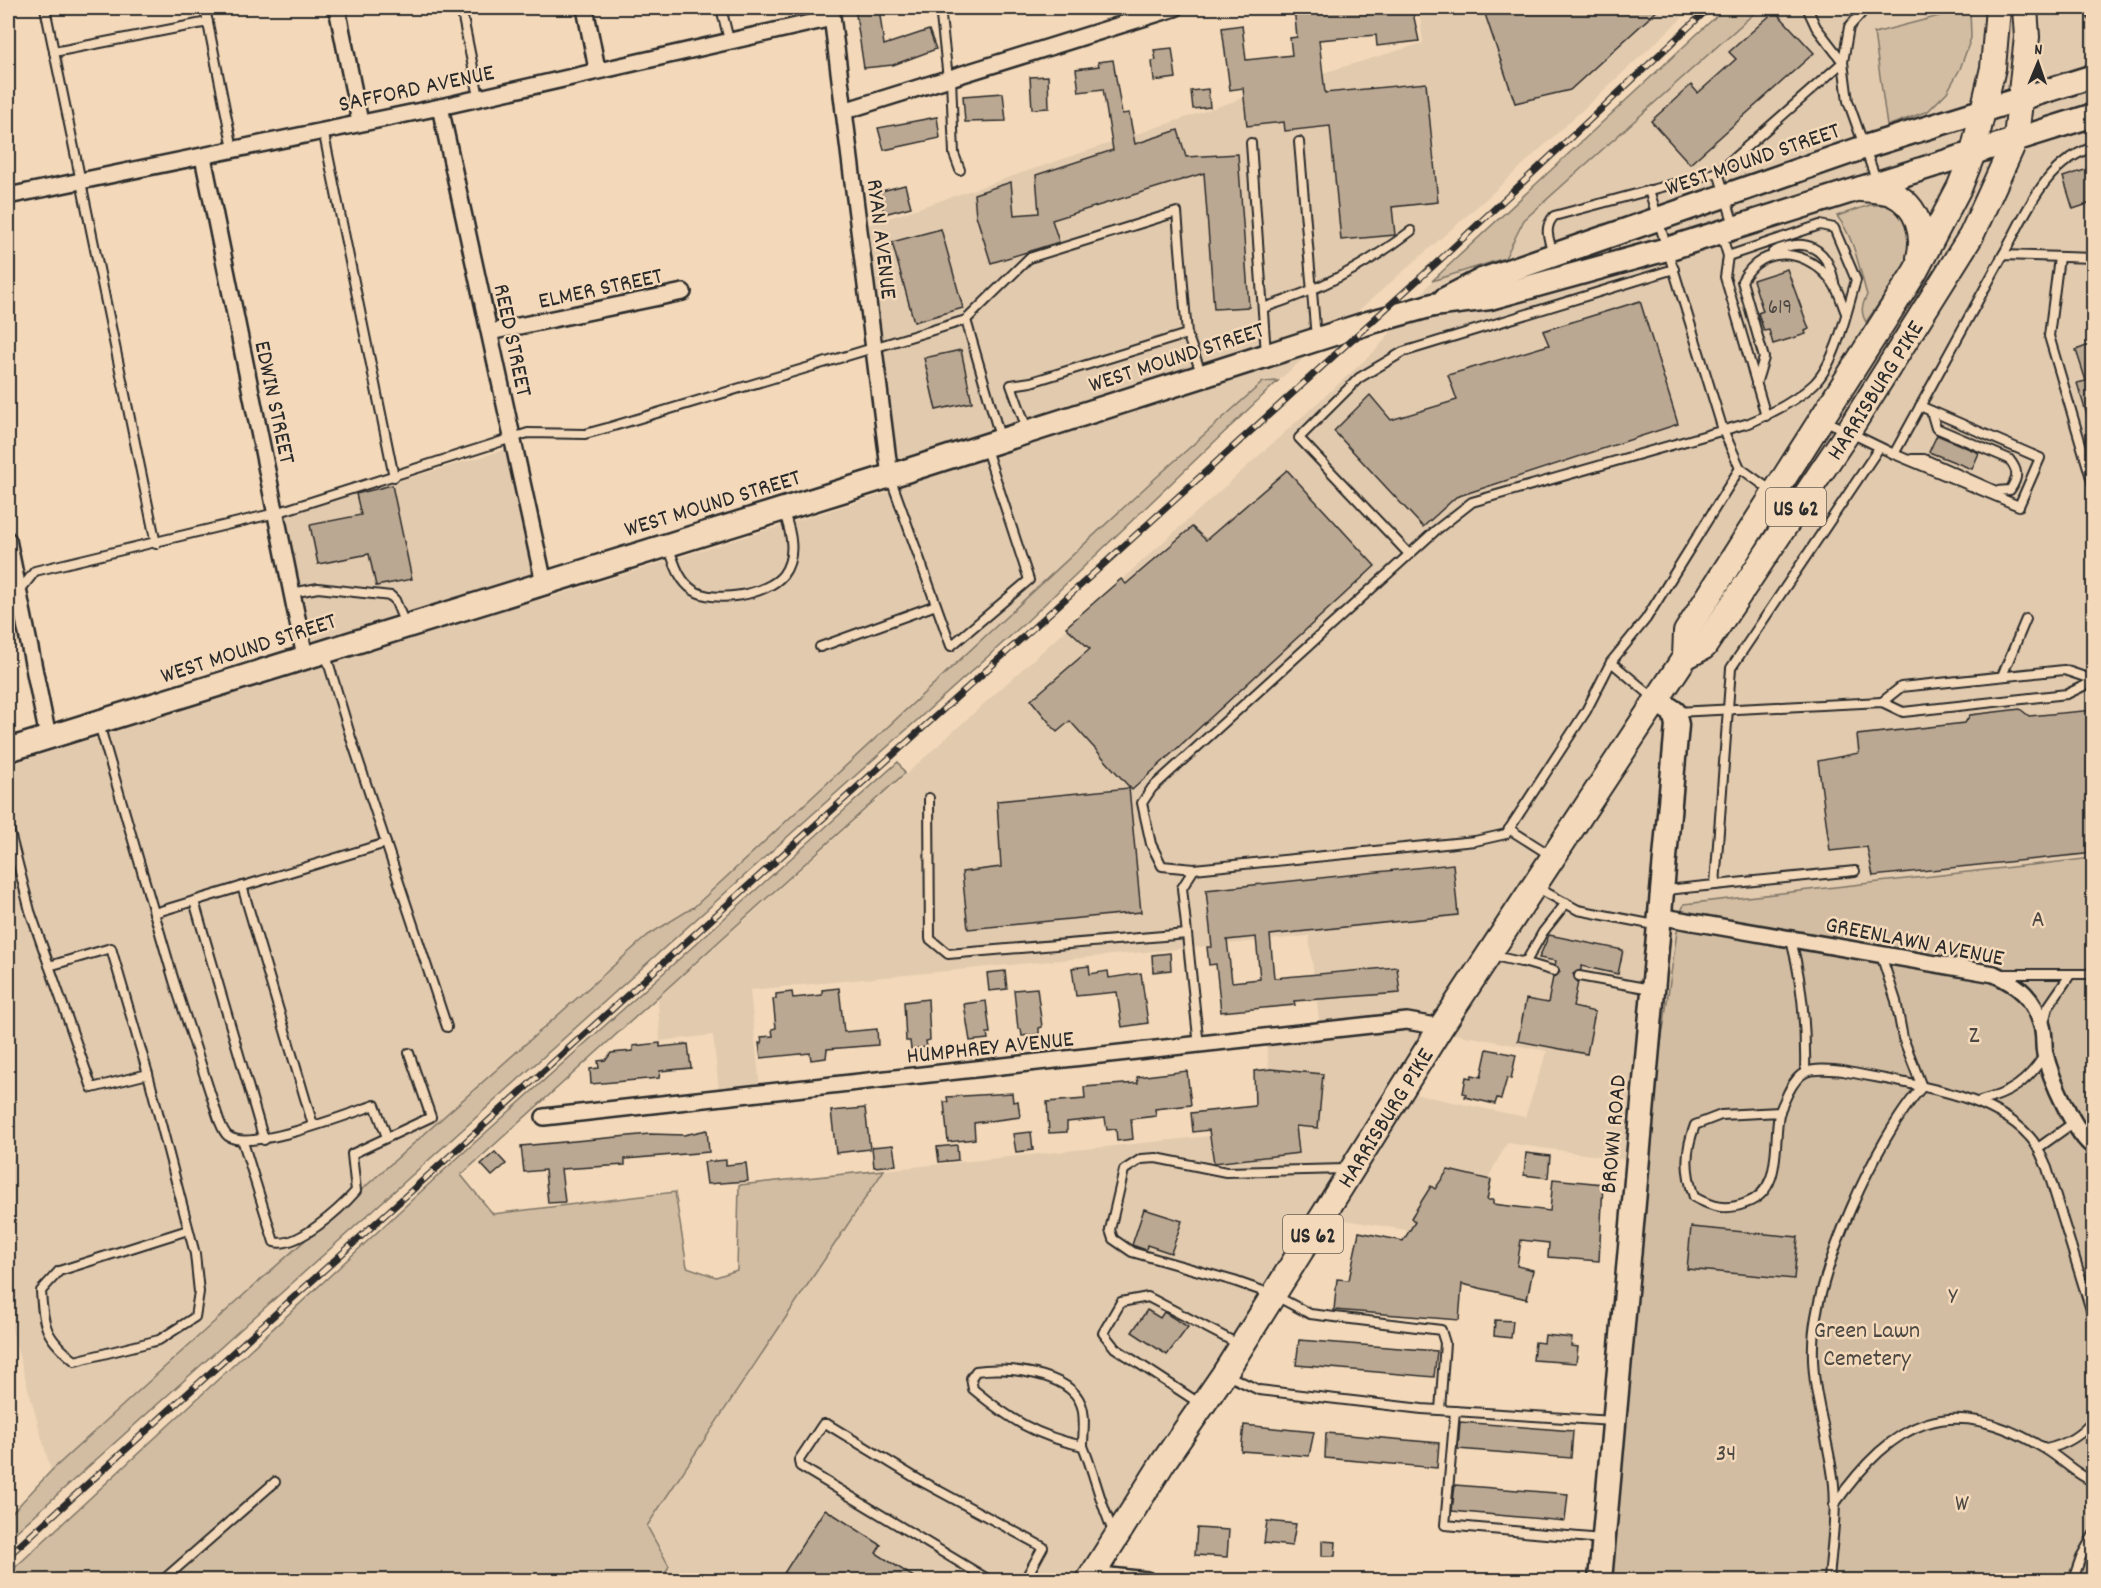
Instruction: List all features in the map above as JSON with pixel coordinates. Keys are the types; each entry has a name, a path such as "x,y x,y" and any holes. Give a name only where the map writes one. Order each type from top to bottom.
{"main road":[{"name":"US 62","path":"1981,111 1993,68 1998,8"},
{"name":"US 62","path":"2021,98 2027,37 2025,8"},
{"name":"WEST MOUND STREET","path":"1433,305 1482,280 1865,147 2094,76"},
{"name":"HARRISBURG PIKE","path":"1685,657 1704,647 1848,432 1971,236 2016,138 2021,98"},
{"name":"HARRISBURG PIKE","path":"1090,1577 1242,1346 1441,1027 1554,857 1666,707 1685,657 1686,632 1915,272 1960,186 1972,153 1981,111"},
{"name":"WEST MOUND STREET","path":"8,750 1433,305 1490,298 1671,259 1728,230 2094,115"},
{"path":"1869,186 1893,194 1904,201 1916,216 1923,244 1915,272"},
{"name":"BROWN ROAD","path":"1600,1581 1651,989 1677,724 1666,707"}],"street":[{"path":"337,8 360,122"},
{"path":"585,8 597,69"},
{"path":"844,111 1175,8"},
{"name":"SAFFORD AVENUE","path":"8,196 440,107 729,40 832,13"},
{"name":"RYAN AVENUE","path":"832,13 890,476"},
{"name":"REED STREET","path":"440,107 544,583"},
{"name":"EDWIN STREET","path":"203,157 292,592 315,653"},
{"name":"ELMER STREET","path":"490,332 683,292"},
{"path":"8,540 13,594 48,737"},
{"name":"GREENLAWN AVENUE","path":"1658,921 1790,938 1994,974 2017,984 2036,1011 2043,1028 2045,1054 2073,1123 2094,1147"},
{"name":"HUMPHREY AVENUE","path":"544,1117 1199,1046 1407,1021 1441,1027"},
{"path":"1090,1577 1147,1581"}],"lane":[{"path":"45,8 156,544"},
{"path":"205,8 233,150"},
{"path":"461,8 479,97"},
{"path":"722,8 729,40"},
{"path":"940,8 949,78 954,154 960,170"},
{"path":"1811,8 1809,12 1816,27 1843,62"},
{"path":"1866,8 1849,27 1843,62 1848,101 1865,147 1869,186"},
{"path":"2089,8 2094,19"},
{"path":"54,52 208,22"},
{"path":"1554,255 1547,232 1548,223 1554,216 1718,172 1843,62"},
{"path":"323,130 394,477"},
{"path":"1299,142 1317,340"},
{"path":"1251,143 1266,356"},
{"path":"1894,454 2045,179 2063,162 2094,147"},
{"path":"1718,172 1724,196 1728,230 1725,277 1766,416"},
{"path":"1649,190 1724,430 1740,468 1774,495 1796,508"},
{"path":"13,594 34,572 276,513 528,433 585,434 966,320 1029,258 1177,212 1187,334 1202,376"},
{"path":"1728,256 1820,225 1834,228 1856,280 1827,365 1814,384 1766,416 1472,502 1409,554 1152,788 1142,803 1151,844 1162,866 1194,869 1475,841 1501,836 1509,829 1586,711 1611,662 1646,619 1740,468"},
{"path":"1263,308 1313,292 1376,258 1411,231"},
{"path":"1756,384 1764,358 1742,281 1749,267 1764,256 1792,245 1809,245 1824,254 1831,267 1834,283 1846,313"},
{"path":"1764,256 1781,253 1802,259 1820,270 1834,283"},
{"path":"2003,255 2094,258"},
{"path":"2059,257 2049,336 2094,488"},
{"path":"1409,554 1299,438 1359,378 1403,352 1671,259"},
{"path":"890,476 951,646 1029,580 993,443 966,320"},
{"path":"1028,432 1011,385 1031,382 1187,334"},
{"path":"1821,419 1879,448 2019,506 2040,458 1920,406"},
{"path":"1908,459 1924,459 1996,491 2010,490 2017,480 2016,468 2008,459 1936,428 1931,411"},
{"path":"1715,885 1731,668 1879,448"},
{"path":"668,544 679,574 693,590 713,597 729,598 774,583 784,573 792,536 783,509"},
{"path":"292,592 318,588 391,596 406,626"},
{"path":"820,647 936,605"},
{"path":"2002,676 2026,619"},
{"path":"315,653 386,843 447,1028"},
{"path":"1611,662 1666,707 1728,710 1882,702 1903,712 2067,694 2094,680"},
{"path":"1882,702 1900,687 2002,676 2064,670 2094,680"},
{"path":"98,722 154,913 219,1120 228,1136 243,1142 264,1140 375,1105 387,1137"},
{"path":"929,798 930,939 948,954 1187,934"},
{"path":"8,825 30,911 92,1088 148,1074"},
{"path":"1509,829 1554,857"},
{"path":"154,913 386,843"},
{"path":"1194,869 1182,888 1199,1046"},
{"path":"1661,891 1855,871"},
{"path":"242,886 313,1125"},
{"path":"1535,887 1578,910 1658,921"},
{"path":"194,901 264,1140"},
{"path":"1521,962 1527,960 1543,932 1566,903"},
{"path":"1790,938 1801,978 1806,1028 1805,1072"},
{"path":"49,966 111,948 148,1074 189,1230 195,1254 199,1292 195,1317 159,1340 75,1361 54,1344 43,1323 41,1291 59,1271 189,1230"},
{"path":"1881,955 1896,1001 1903,1038 1922,1087"},
{"path":"1490,956 1554,971"},
{"path":"1994,974 2094,974"},
{"path":"2043,1028 2048,1007 2070,975"},
{"path":"1580,976 1651,989"},
{"path":"243,1142 274,1242 281,1244 295,1240 341,1208 356,1191 352,1154 431,1118 409,1053"},
{"path":"1980,1101 2003,1096 2023,1083 2045,1054"},
{"path":"1780,1112 1721,1115 1695,1125 1686,1147 1687,1176 1694,1197 1714,1207 1737,1207 1756,1200 1767,1189 1773,1173 1780,1112 1793,1082 1805,1072 1843,1071 1980,1101 2028,1134 2038,1148 2047,1168 2094,1320"},
{"path":"1829,1581 1834,1488 1829,1448 1818,1401 1812,1345 1818,1301 1853,1203 1913,1096 1922,1087"},
{"path":"2038,1148 2073,1123"},
{"path":"1354,1169 1226,1173 1155,1158 1141,1159 1124,1170 1110,1230 1113,1239 1132,1252 1208,1273 1274,1295 1310,1314 1441,1330 1445,1343 1440,1410"},
{"path":"1203,1405 1115,1348 1104,1333 1121,1302 1148,1297 1242,1346"},
{"path":"1083,1446 1058,1441 1010,1419 973,1389 971,1378 976,1371 984,1369 1030,1372 1068,1387 1081,1403 1083,1446 1096,1478 1100,1504 1116,1537"},
{"path":"1224,1374 1259,1390 1440,1410 1614,1421"},
{"path":"1455,1411 1445,1525 1604,1539"},
{"path":"1833,1506 1855,1475 1879,1449 1899,1434 1927,1422 1962,1418 1997,1425 2046,1449 2080,1476 2094,1482"},
{"path":"2046,1449 2059,1446 2079,1435 2094,1419"},
{"path":"988,1581 800,1466 799,1461 823,1424 827,1424 919,1480 1043,1547 1027,1580"},
{"path":"163,1581 275,1482"},
{"path":"2073,1581 2081,1557 2094,1534"}],"shaded area":[{"path":"1419,8 1693,8 1487,198 1278,381 1263,382 694,907 648,935 248,1291 51,1471 8,1316 8,765 313,670 282,515 511,448 541,600 899,489 868,225 1276,87 1423,43"},
{"path":"1760,8 2093,8 2093,858 1684,904 1655,1164 1507,1143 1475,1202 1468,1240 1320,1216 1091,1573 1141,1580 662,1580 669,1566 647,1527 884,1170 1276,1129 1265,1035 1320,1028 1309,936 750,990 760,1087 719,1091 713,1035 660,1041 658,998 1376,350 1432,281 1505,258 1524,220","holes":["1439,1031 1547,1051 1525,1117 1400,1091"]}],"green space":[{"path":"1725,8 1760,8 1524,220 1505,258 1432,281"},
{"path":"1970,8 1971,38 1960,69 1947,92 1928,111 1887,126 1874,33"},
{"path":"1870,205 1884,205 1899,211 1912,231 1910,259 1866,322 1862,308 1867,295 1859,264 1848,234 1837,216"},
{"path":"1278,381 1026,622 8,1539 8,1517 51,1471 248,1291 648,935 694,907 1150,483 1263,382"},
{"path":"898,762 905,773 461,1175 493,1214 675,1192 687,1267 716,1277 737,1270 739,1185 884,1170 647,1526 669,1566 662,1580 8,1580 8,1574 442,1172"},
{"name":"Green Lawn Cemetery","path":"2093,858 2093,1580 1610,1580 1657,1072 1679,918 1684,904"}],"building":[{"path":"855,8 879,8 884,45 929,30 936,49 893,65 864,68"},
{"path":"1294,8 1412,8 1419,41 1377,46 1376,35 1319,40 1325,93 1426,83 1438,202 1392,207 1395,235 1341,240 1330,126 1285,131 1284,122 1247,126 1243,88 1230,90 1222,28 1242,25 1246,60 1292,55 1290,38 1297,37"},
{"path":"1483,8 1660,8 1570,90 1515,103"},
{"path":"1775,11 1814,53 1690,164 1651,121 1691,85 1698,93 1736,59 1729,52"},
{"path":"1172,48 1176,78 1154,81 1152,61 1156,60 1154,50"},
{"path":"1113,60 1122,114 1129,113 1135,144 1178,130 1186,157 1238,154 1249,307 1214,309 1204,173 1052,220 1059,242 991,263 976,215 974,194 1011,182 1014,215 1039,213 1036,175 1113,150 1103,89 1079,92 1076,69 1099,66 1098,62"},
{"path":"1048,76 1049,108 1032,109 1030,77"},
{"path":"1208,89 1210,107 1193,109 1191,91"},
{"path":"1003,93 1006,121 965,122 963,96"},
{"path":"937,117 940,138 884,150 878,128"},
{"path":"2094,167 2094,202 2073,209 2063,177"},
{"path":"905,185 911,207 884,214 878,192"},
{"path":"941,229 963,308 914,322 892,242"},
{"path":"1787,269 1809,329 1805,331 1806,334 1773,344 1769,330 1764,331 1758,313 1763,311 1753,280"},
{"path":"1640,301 1678,424 1456,497 1423,527 1334,431 1370,395 1391,420 1457,400 1448,375 1549,345 1543,331"},
{"path":"2094,343 2094,424 2090,425 2077,383 2086,381 2076,350"},
{"path":"961,350 972,402 936,410 924,358"},
{"path":"1937,435 1979,453 1972,469 1929,452"},
{"path":"1287,470 1375,566 1132,790 1070,721 1057,732 1031,700 1090,649 1066,627 1121,579 1126,584 1192,527 1206,540"},
{"path":"392,485 412,579 376,586 369,554 318,564 310,525 361,515 356,494"},
{"path":"2020,709 2029,716 2094,710 2094,853 1873,876 1867,847 1830,851 1818,761 1859,753 1857,735 1965,723 1970,715"},
{"path":"1129,788 1141,912 968,929 962,872 1001,867 997,801"},
{"path":"1453,864 1458,915 1270,935 1274,978 1397,967 1400,993 1294,1001 1295,1005 1221,1012 1216,964 1209,965 1207,947 1212,947 1206,890","holes":["1256,937 1260,979 1232,982 1227,940"]},
{"path":"1549,935 1623,950 1618,974 1581,966 1581,970 1573,974 1578,982 1573,1007 1595,1012 1587,1054 1518,1041 1526,999 1548,1003 1553,977 1560,972 1555,965 1556,961 1539,958"},
{"path":"1170,953 1171,970 1153,972 1152,955"},
{"path":"1089,966 1090,974 1108,971 1109,978 1141,973 1148,1023 1122,1027 1117,992 1076,996 1072,968"},
{"path":"1005,971 1007,989 989,991 987,973"},
{"path":"839,988 844,1032 877,1029 878,1045 827,1049 826,1058 811,1060 810,1053 761,1058 759,1043 762,1043 761,1037 773,1036 772,1029 776,1028 773,999 776,999 776,994 792,992 793,998 822,995 822,990"},
{"path":"1037,988 1042,1027 1039,1028 1039,1034 1022,1036 1021,1029 1018,1029 1014,990"},
{"path":"928,999 930,1040 926,1041 927,1047 911,1049 910,1041 906,1041 904,1002"},
{"path":"986,1001 990,1033 987,1033 988,1039 970,1041 964,1004"},
{"path":"660,1043 660,1047 688,1044 691,1068 660,1071 659,1078 591,1084 590,1069 599,1068 598,1061 606,1060 611,1053 633,1051 633,1046"},
{"path":"1487,1049 1516,1055 1511,1079 1507,1078 1501,1099 1497,1098 1495,1104 1465,1097 1466,1094 1463,1093 1466,1077 1471,1078 1472,1075 1481,1077"},
{"path":"1271,1069 1323,1074 1318,1128 1296,1126 1299,1153 1214,1163 1209,1130 1193,1132 1191,1113 1255,1106 1254,1071"},
{"path":"1187,1071 1191,1105 1155,1109 1156,1116 1131,1119 1133,1139 1117,1141 1116,1129 1107,1130 1105,1118 1067,1122 1067,1132 1049,1133 1047,1102 1085,1099 1084,1087 1138,1083 1137,1077"},
{"path":"1012,1093 1013,1102 1018,1101 1020,1117 974,1123 975,1139 948,1142 944,1102 948,1102 947,1097"},
{"path":"865,1108 870,1149 836,1153 831,1111"},
{"path":"707,1130 709,1152 625,1159 625,1165 561,1169 565,1202 548,1203 545,1170 524,1172 521,1146 650,1134 684,1135"},
{"path":"1031,1132 1033,1150 1016,1152 1013,1134"},
{"path":"893,1145 896,1165 874,1167 872,1147"},
{"path":"957,1145 958,1160 939,1162 937,1147"},
{"path":"495,1152 506,1164 492,1176 481,1164"},
{"path":"1526,1153 1550,1156 1548,1178 1524,1175"},
{"path":"726,1160 726,1165 746,1163 748,1181 707,1184 704,1162"},
{"path":"1448,1170 1491,1180 1487,1200 1493,1200 1493,1204 1550,1211 1553,1179 1603,1184 1599,1261 1548,1257 1549,1243 1521,1240 1517,1266 1533,1270 1527,1299 1462,1284 1459,1320 1334,1310 1337,1279 1349,1280 1359,1232 1403,1241 1415,1222 1411,1218 1431,1186 1435,1189"},
{"path":"1144,1209 1182,1221 1171,1253 1147,1245 1146,1250 1132,1245"},
{"path":"1691,1227 1798,1237 1794,1279 1687,1269"},
{"path":"1147,1310 1160,1318 1164,1312 1188,1327 1167,1355 1132,1332"},
{"path":"1495,1320 1513,1321 1511,1338 1494,1336"},
{"path":"1545,1335 1572,1338 1571,1346 1578,1347 1576,1363 1533,1360 1535,1342 1544,1343"},
{"path":"1299,1340 1437,1351 1434,1377 1296,1365"},
{"path":"1460,1422 1573,1431 1571,1458 1458,1449"},
{"path":"1244,1425 1314,1432 1309,1456 1241,1451"},
{"path":"1326,1433 1439,1443 1437,1468 1325,1458"},
{"path":"1455,1485 1568,1494 1565,1521 1452,1511"},
{"path":"825,1509 881,1545 876,1553 920,1581 779,1581"},
{"path":"1267,1521 1296,1524 1292,1546 1264,1543"},
{"path":"1197,1528 1229,1530 1227,1557 1195,1555"},
{"path":"1322,1541 1336,1542 1335,1556 1322,1556"}],"railway":[{"path":"8,1556 1443,257 1709,8"}],"park label":[{"name":"A","path":"2038,918"},
{"name":"Z","path":"1974,1034"},
{"name":"Y","path":"1953,1295"},
{"name":"34","path":"1726,1452"},
{"name":"W","path":"1962,1502"}]}
